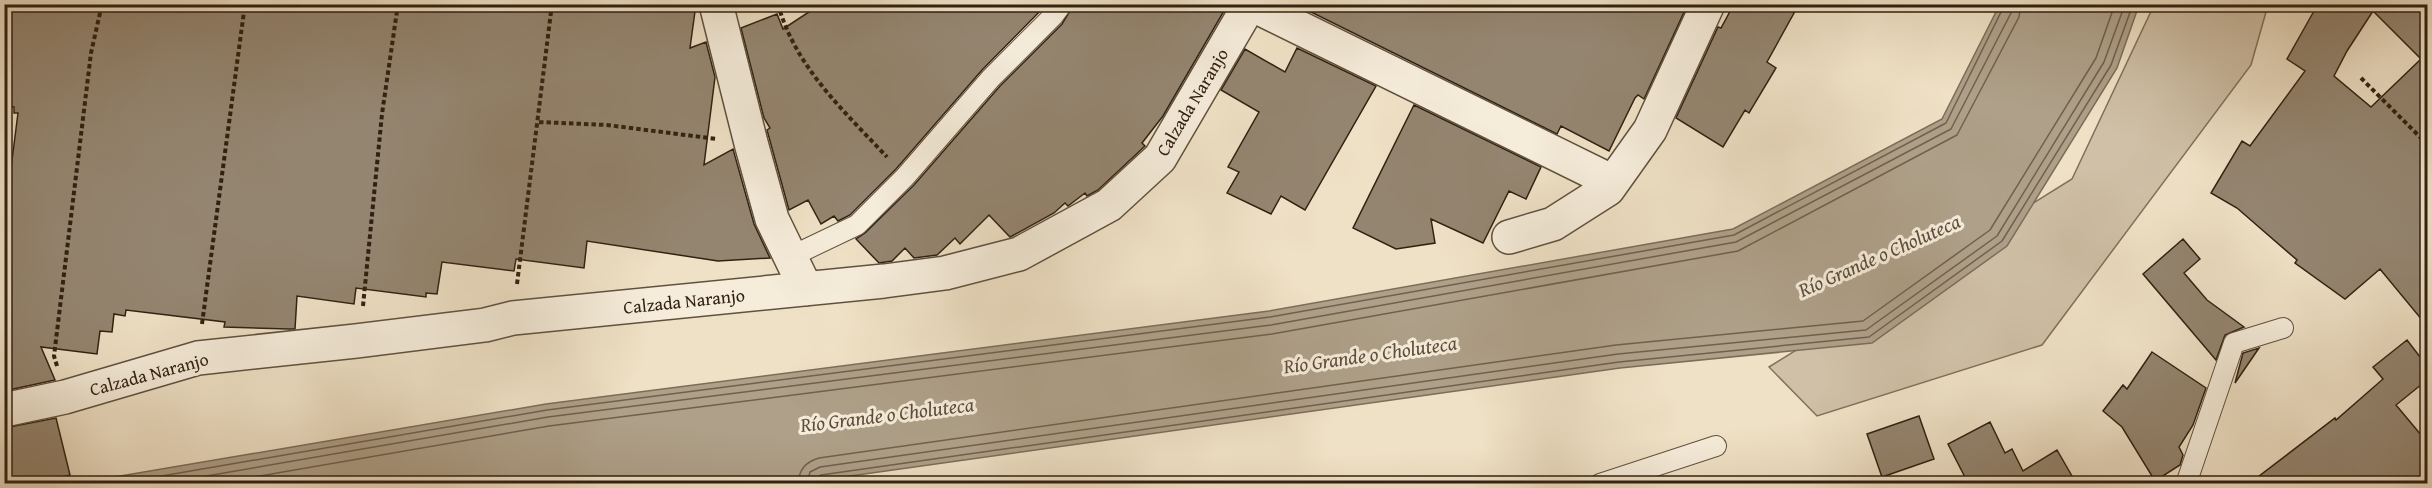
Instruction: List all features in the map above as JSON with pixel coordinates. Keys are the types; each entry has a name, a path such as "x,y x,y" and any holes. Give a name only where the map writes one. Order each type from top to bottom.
{"street":[{"path":"716,4 772,219 806,289"},
{"name":"Calzada Naranjo","path":"4,410 65,397 198,358 356,341 485,324 513,318 945,273 1019,254 1109,205 1160,158 1251,4"},
{"path":"1251,4 1613,182"},
{"path":"1509,237 1553,224 1608,189 1650,130 1708,5"}],"lane":[{"path":"790,257 857,225 905,177 991,78 1053,16 1062,4"},
{"path":"2186,483 2234,343 2283,328"},
{"path":"1600,483 1716,446"}],"path":[{"path":"65,397 54,356 91,53 102,4"},
{"path":"198,358 245,4"},
{"path":"356,341 361,327 382,114 398,4"},
{"path":"513,318 552,4"},
{"path":"778,4 784,26 820,86 905,177"},
{"path":"2361,78 2427,145"},
{"path":"539,122 608,125 751,144"}],"shaded area":[{"path":"2154,5 2268,5 2251,65 2042,345 1817,416 1769,367 2072,179"}],"water":[{"name":"Río Grande o Choluteca","path":"2000,4 2139,5 2117,68 2007,246 1872,343 1620,368 800,483 79,483 546,404 1269,311 1733,229 1942,119"}],"building":[{"path":"6,4 167,4 194,8 194,4 696,4 690,48 706,42 715,77 704,165 733,149 754,224 770,258 718,261 587,241 584,268 516,259 514,271 442,262 437,294 426,293 426,297 356,288 354,304 297,296 295,329 224,327 225,322 126,310 125,316 114,314 112,332 100,331 97,354 41,347 55,380 4,391 4,167 11,168 18,113 14,113 14,107 4,106"},
{"path":"821,4 1047,4 982,70 896,169 850,215 838,221 834,216 821,224 808,200 789,210 767,130 770,128 764,118 741,28 777,14 783,29"},
{"path":"1074,4 1228,4 1163,116 1142,143 1145,146 1098,190 1087,196 1085,193 1068,206 1065,203 1054,213 1010,237 989,215 960,244 955,238 937,255 914,258 905,248 892,261 879,263 856,239 914,185 1000,86 1062,24"},
{"path":"1295,4 1673,4 1685,10 1644,99 1638,95 1635,98 1609,151 1561,126 1557,134"},
{"path":"1734,4 1799,4 1767,62 1776,68 1749,113 1745,110 1723,147 1676,118 1718,27 1721,28"},
{"path":"2318,4 2427,4 2427,326 2380,269 2345,299 2295,263 2297,260 2237,208 2211,193 2242,141 2250,146 2305,71 2287,59","holes":["2373,11 2421,59 2371,107 2334,76"]},
{"path":"1297,48 1376,86 1305,210 1281,196 1271,214 1227,193 1239,172 1228,167 1259,112 1221,90 1245,49 1285,72"},
{"path":"1414,105 1541,167 1526,199 1509,191 1483,243 1431,219 1435,243 1396,249 1353,228"},
{"path":"2183,239 2200,259 2184,273 2207,300 2244,327 2225,335 2216,360 2143,274"},
{"path":"2407,340 2427,366 2427,380 2396,405 2427,442 2427,483 2250,483 2335,418 2336,420 2383,379 2373,367"},
{"path":"2259,348 2235,383 2243,353"},
{"path":"2152,352 2206,388 2193,425 2179,447 2183,455 2180,465 2155,481 2122,427 2103,411 2123,385 2127,389"},
{"path":"1919,416 1934,459 1882,477 1867,434"},
{"path":"56,418 70,475 36,483 4,483 4,428"},
{"path":"1990,422 2005,453 2012,449 2023,471 2057,450 2076,483 1968,483 1948,444"}]}
